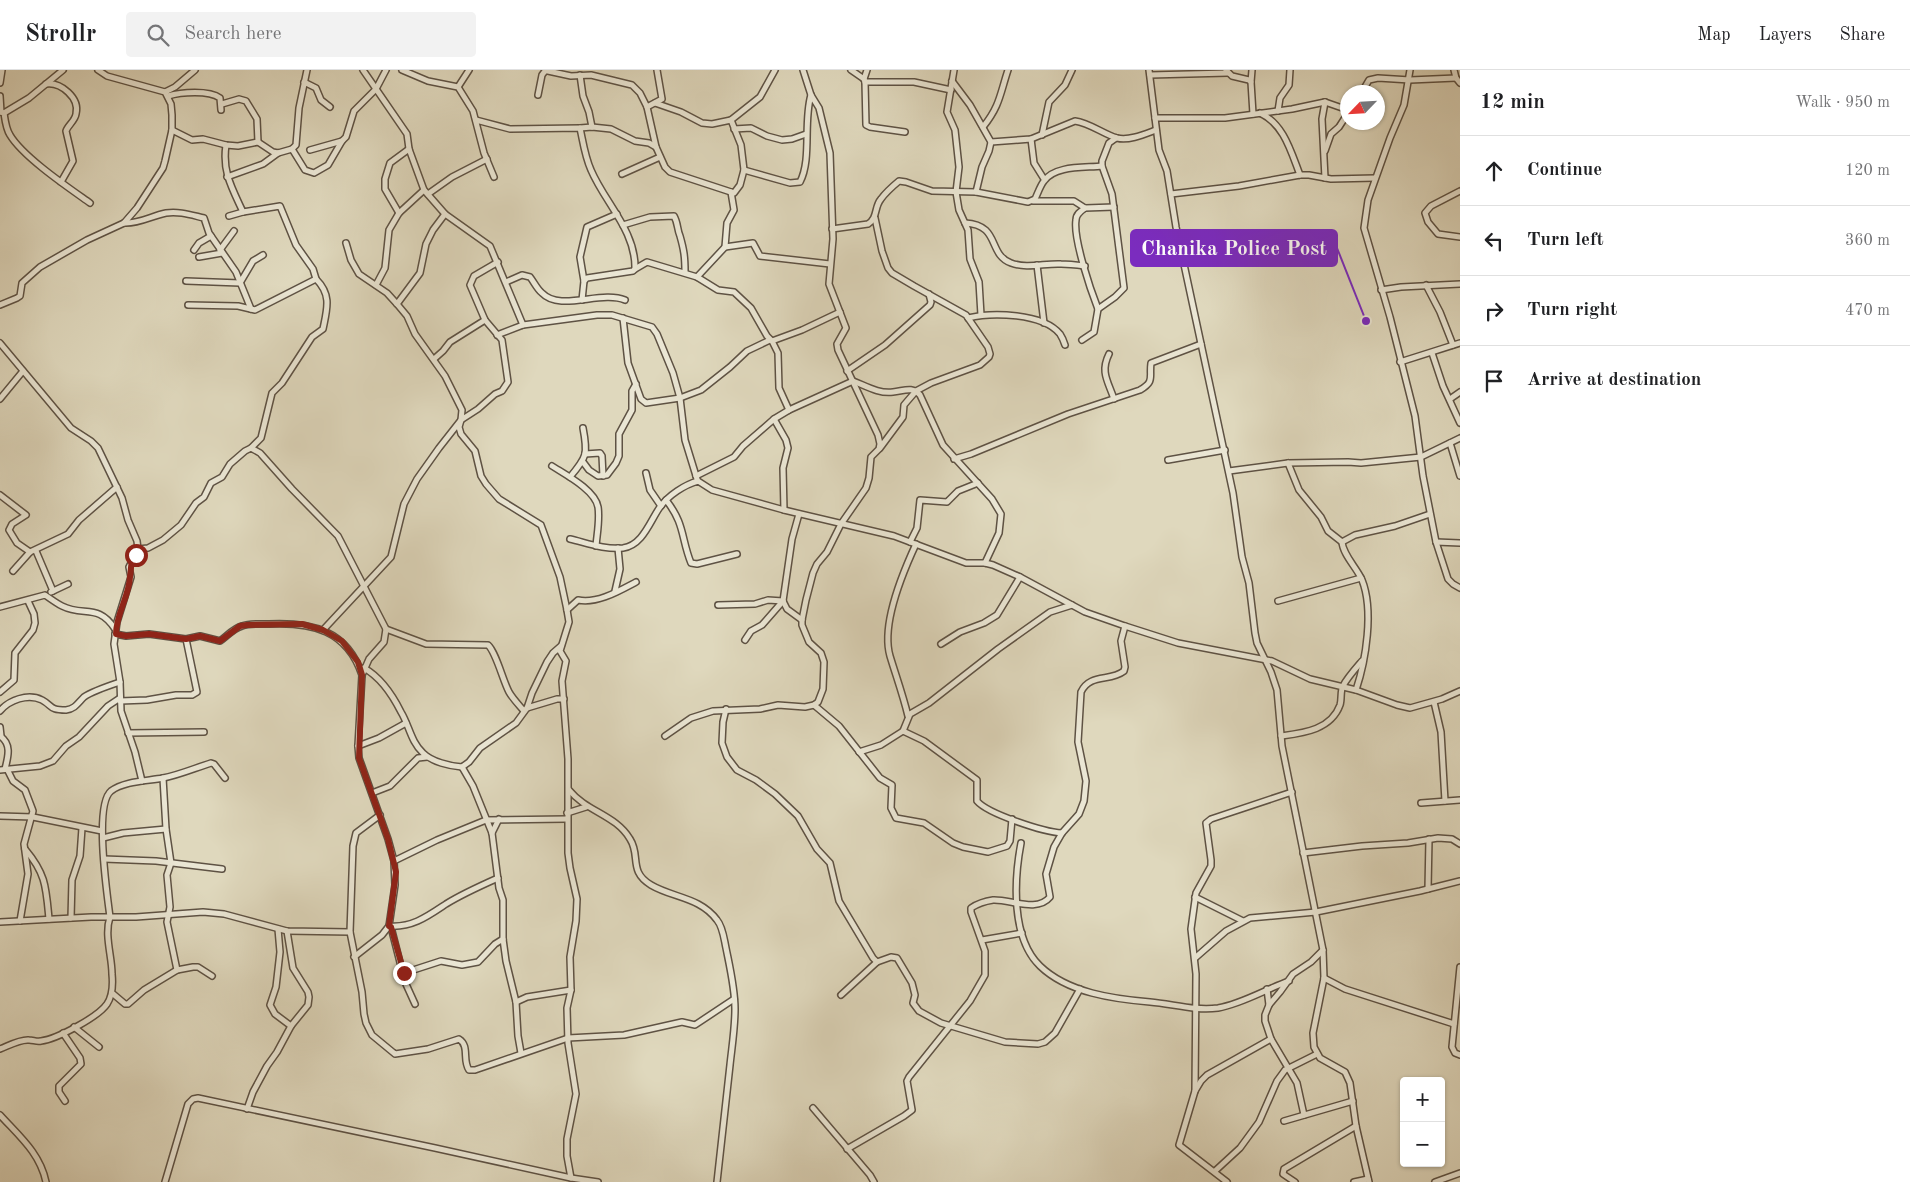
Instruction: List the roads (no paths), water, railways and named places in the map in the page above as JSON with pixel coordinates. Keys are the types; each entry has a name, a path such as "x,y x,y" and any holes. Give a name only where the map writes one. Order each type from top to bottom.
{"street":[{"path":"0,83 2,70"},
{"path":"2,112 29,98 64,70"},
{"path":"98,70 107,76 166,94 186,92 216,95 220,98 221,107 238,99 246,101 257,119 258,142"},
{"path":"166,94 195,70"},
{"path":"227,177 262,164 278,153 292,149 296,144 299,108 307,70"},
{"path":"362,70 407,134 409,149 426,192 445,214 473,232 490,246 523,325"},
{"path":"292,149 305,170 314,173 328,165 342,140 346,137 354,111 376,89 386,70"},
{"path":"402,70 428,81 458,87 476,120 480,138 494,177"},
{"path":"458,87 469,70"},
{"path":"647,107 660,101 662,97 656,74 657,70"},
{"path":"656,103 681,112 702,123 712,124 731,120 760,97 775,70"},
{"path":"803,70 811,95 820,108 830,152 832,229 829,284 846,328 837,344 847,371 854,381 878,435 879,449"},
{"path":"851,70 865,80 914,82 950,90"},
{"path":"867,70 865,80 866,125 906,132"},
{"path":"954,70 947,112 955,130 959,167 956,192 969,236 970,259 979,282 981,315"},
{"path":"983,127 992,116 1000,101 1008,70"},
{"path":"1042,135 1049,102 1065,85 1072,70"},
{"path":"1252,70 1251,82 1257,113"},
{"path":"1278,111 1280,98 1289,85 1290,70"},
{"path":"1410,70 1410,80 1404,105 1375,178 1368,200 1364,228 1390,317 1415,416 1436,542 1448,579 1460,588"},
{"path":"1366,85 1369,80 1378,78 1458,80 1454,70"},
{"path":"538,95 544,72 571,76 582,73 632,85 640,93 647,107 656,147 670,172 731,192 737,191 744,170 741,145 731,120"},
{"path":"1251,82 1232,76 1227,72 1149,72 1156,130 1229,471 1242,557 1249,583 1254,633 1277,690 1280,736 1324,950 1324,978 1313,1033 1314,1047 1317,1054 1325,1062 1345,1072 1350,1083 1356,1126 1368,1180 1354,1182"},
{"path":"582,73 582,96 589,112 592,127"},
{"path":"952,80 991,142 990,151 982,167 976,192"},
{"path":"304,82 316,88 321,100 330,107"},
{"path":"46,84 57,84 71,96 77,107 75,118 66,131 73,161 61,182"},
{"path":"0,305 20,296 22,284 40,267 87,240 124,223 137,208 163,168 172,130 171,104 166,94"},
{"path":"744,170 790,183 798,183 804,175 807,108 811,95"},
{"path":"0,96 7,131 21,149 90,203"},
{"path":"1325,102 1322,119 1325,178"},
{"path":"1155,118 1221,118 1278,111 1325,102 1340,109"},
{"path":"1257,113 1268,117 1277,125 1288,144 1300,175"},
{"path":"476,120 510,129 592,127 611,129 636,141 649,143 656,147"},
{"path":"991,142 1031,139 1075,122 1104,131 1116,138 1124,139 1156,130"},
{"path":"1323,154 1331,134 1340,127"},
{"path":"580,128 591,170 623,225 635,261 635,269"},
{"path":"734,128 751,128 767,136 782,140 806,134"},
{"path":"172,130 192,140 203,139 226,145 238,146 258,142 273,152 278,153"},
{"path":"1098,309 1116,298 1124,288 1112,194 1102,166 1109,143 1116,138"},
{"path":"1031,139 1034,163 1044,180"},
{"path":"310,150 342,140"},
{"path":"226,145 225,165 227,177 243,212"},
{"path":"399,214 384,188 385,179 390,163 409,149"},
{"path":"622,174 660,157"},
{"path":"376,285 384,268 389,230 399,214 426,192 487,159"},
{"path":"1033,201 1044,180 1054,173 1077,166 1102,166"},
{"path":"1171,194 1239,186 1300,175 1348,180 1375,178"},
{"path":"665,736 691,718 713,711 760,709 778,705 805,707 814,705 821,696 823,689 824,662 821,653 809,642 802,620 813,573 817,564 827,552 841,524 866,488 871,457 903,417 904,405 916,391 930,383 980,365 989,357 988,347 968,318 953,307 892,273 888,268 882,252 875,218 880,200 899,181 932,191 976,192 1033,201 1074,201 1085,208 1114,207"},
{"path":"1460,191 1431,206 1425,213 1428,222 1438,234 1460,237"},
{"path":"697,277 725,247 727,222 734,210 731,192"},
{"path":"138,549 148,548 164,540 180,525 196,503 204,497 211,483 222,477 230,464 245,451 252,448 261,438 272,393 282,383 312,336 323,329 327,308 326,291 316,279 313,269 296,245 280,206 229,216"},
{"path":"1082,340 1094,332 1098,309 1078,243 1076,220 1078,214 1085,208"},
{"path":"124,223 135,223 165,213 184,213 204,218 211,236 236,272 251,309"},
{"path":"397,304 420,273 426,244 433,230 445,214"},
{"path":"582,300 584,281 580,257 588,227 617,214"},
{"path":"623,225 650,217 674,216 684,246 685,272"},
{"path":"832,229 868,224 875,218"},
{"path":"965,223 975,223 989,232 993,237 997,251 1010,263 1037,265 1060,263 1085,266"},
{"path":"200,257 221,252 234,231"},
{"path":"194,250 199,243 211,236"},
{"path":"346,243 351,260 359,274 376,285 397,304 407,316 415,334 445,376 462,410 459,427 461,434 475,451 481,476 486,484 499,499 541,525 562,586 569,622 560,651 566,661 562,681 569,790 567,819 570,868 577,899 576,921 570,957 571,990 567,1008 568,1038 576,1094 567,1139 567,1156 571,1178"},
{"path":"725,247 753,243 760,256 830,264"},
{"path":"240,283 253,261 263,255"},
{"path":"323,630 391,557 404,504 417,479 461,420 478,410 495,394 502,391 508,382 502,340 485,320 470,285 474,276 498,262"},
{"path":"584,281 588,278 632,271 647,262 685,272 718,290 734,292 751,308 772,340 778,353 779,388 789,410"},
{"path":"1037,265 1044,322"},
{"path":"506,282 526,275 530,277 542,294 550,299 563,301 606,296 616,296 625,300"},
{"path":"188,305 238,306 255,310 316,279"},
{"path":"186,281 240,283"},
{"path":"1382,290 1460,284"},
{"path":"1426,286 1440,312 1453,345"},
{"path":"847,371 885,345 930,305 929,294"},
{"path":"622,318 628,363 641,399 646,402 680,398 701,390 730,367 746,351 802,330 840,312"},
{"path":"497,336 523,325 597,315 612,315 652,327 657,334 673,373 680,398 685,440 697,479 712,490 799,514 894,536 966,563 985,563 1020,577 1085,612 1125,626 1178,643 1263,659 1280,664 1310,679 1356,690 1390,703 1410,708 1434,702 1460,691"},
{"path":"968,318 981,315 1018,317 1044,322 1060,334 1065,345"},
{"path":"434,359 450,342 485,320"},
{"path":"0,343 70,428 96,445 122,498 135,536 138,549 129,567 130,577 114,644 120,682 122,715 136,752 142,781"},
{"path":"954,459 972,454 1068,414 1114,399 1148,385 1152,379 1152,363 1201,344"},
{"path":"1400,362 1460,344"},
{"path":"1432,353 1443,386 1460,423"},
{"path":"1109,354 1104,370 1114,399"},
{"path":"0,399 23,371"},
{"path":"570,539 596,546 625,548 643,536 661,506 674,493 734,457 743,446 774,420 789,410 854,381 885,392 910,389 920,395 942,445 992,499 1001,514 999,532 985,563"},
{"path":"583,462 594,474 603,476 609,472 619,456 620,434 632,410 632,391 636,384"},
{"path":"1450,399 1460,392"},
{"path":"774,420 786,440 788,448 783,468 784,510"},
{"path":"570,477 583,462 586,454 583,428"},
{"path":"1229,471 1288,464 1362,463 1421,457 1460,438"},
{"path":"1450,443 1460,476"},
{"path":"252,448 260,453 338,536 386,629 384,642 369,659 362,675 358,746 359,758 380,815 394,861 395,885 390,927 408,988 415,1004"},
{"path":"1168,460 1225,450"},
{"path":"586,454 600,453 602,456 603,476"},
{"path":"1288,464 1299,490 1320,517 1328,531 1342,542 1345,552 1361,578 1366,596 1366,642 1364,659 1356,690"},
{"path":"552,466 570,477 595,498 598,507 596,546"},
{"path":"646,473 650,490 661,506"},
{"path":"859,752 881,745 903,731 908,716 889,647 892,610 917,528 920,500 947,502 958,491 978,483"},
{"path":"13,571 33,552 68,534 79,520 116,487"},
{"path":"0,495 26,515 10,526 9,531 17,544 33,552 53,591"},
{"path":"666,500 683,530 691,563 698,564 737,554"},
{"path":"744,640 751,631 762,626 783,601 792,539 799,514"},
{"path":"1342,542 1355,535 1395,526 1430,514"},
{"path":"1436,542 1460,543"},
{"path":"615,591 620,569 618,548"},
{"path":"941,644 960,632 984,623 996,615 1020,577"},
{"path":"1278,601 1361,578"},
{"path":"567,610 578,600 604,599 615,591 636,582"},
{"path":"0,607 28,601 68,584"},
{"path":"43,595 65,607 105,617 116,632 126,636 149,634 186,639 200,636 220,641 240,626 247,625 294,624 323,630 342,641 358,662 362,675"},
{"path":"718,605 755,604 768,600 783,601"},
{"path":"0,692 14,680 15,653 30,634 35,623 34,614 28,601"},
{"path":"783,601 788,610 802,620"},
{"path":"908,716 929,703 998,648 1041,617 1072,605"},
{"path":"847,1149 910,1112 912,1107 908,1079 949,1025 970,1001 985,975 986,958 971,908 993,900 1038,904 1048,900 1050,897 1046,874 1054,847 1062,833 1079,814 1084,801 1086,781 1078,742 1081,692 1084,686 1095,679 1118,675 1124,672 1121,641 1125,626"},
{"path":"386,629 426,644 488,645 494,652 510,694 526,710"},
{"path":"4,770 40,766 53,761 108,706 120,699 147,700 195,694 196,688 186,639"},
{"path":"462,768 480,748 516,723 526,710 547,662 553,653 562,646"},
{"path":"1280,736 1318,729 1324,725 1340,705 1342,686 1364,659"},
{"path":"364,668 377,677 401,711 413,740 422,752 428,757 462,768 470,779 492,833 503,900 503,939 506,961 516,1002 521,1053"},
{"path":"0,711 6,705 23,697 41,700 51,708 70,709 77,706 87,695 120,682"},
{"path":"526,710 564,699"},
{"path":"1434,702 1441,732 1444,801"},
{"path":"814,705 839,726 880,778 892,785 891,808 896,818 924,823 953,843 988,852 1007,846 1010,841 1012,819"},
{"path":"726,709 722,743 727,758 737,770 776,794 798,816 817,849 830,862 836,892 844,910 877,962"},
{"path":"358,746 379,738 406,723"},
{"path":"0,727 0,736 7,742 8,750 4,770"},
{"path":"903,731 924,741 977,780 976,796 979,803 986,808 1039,828 1062,833"},
{"path":"128,733 204,732"},
{"path":"372,793 390,786 418,758 428,757"},
{"path":"0,1050 27,1040 40,1042 62,1033 107,1005 112,993 112,974 107,927 110,917 102,831 104,802 110,792 121,786 164,778 212,763 225,778"},
{"path":"4,770 13,781 23,788 33,810 33,817 25,839 24,848 28,874 20,921"},
{"path":"164,778 166,829 171,863 167,875 170,899 167,922 176,970"},
{"path":"569,790 586,807 612,820 630,838 634,849 635,865 644,880 652,886 698,904 708,910 718,920 721,927 729,961 734,1000 733,1042 717,1182"},
{"path":"1195,1091 1195,958 1191,930 1195,897 1211,866 1206,827 1207,821 1292,792"},
{"path":"1421,803 1460,800"},
{"path":"567,813 586,807"},
{"path":"380,815 356,833 352,846 350,932 366,1023 372,1035 396,1054 428,1049 459,1039 466,1048 466,1066 469,1070 475,1070 568,1038 624,1035 682,1022 695,1025 734,1000"},
{"path":"0,816 33,817 102,831"},
{"path":"492,833 499,819"},
{"path":"394,861 437,840 486,820 567,819"},
{"path":"71,918 72,880 80,856 82,828"},
{"path":"103,838 123,833 166,829"},
{"path":"1303,852 1444,838 1460,844"},
{"path":"1428,889 1429,839"},
{"path":"1021,843 1016,870 1016,903 1022,933 1040,966 1061,981 1080,989 1124,999 1195,1010 1236,1003 1289,980"},
{"path":"24,848 38,864 44,879 49,919"},
{"path":"104,859 156,861 222,869"},
{"path":"354,957 382,936 390,927 406,926 419,921 452,901 498,878"},
{"path":"1195,958 1226,932 1243,921 1259,917 1316,912 1460,881"},
{"path":"1195,897 1243,921"},
{"path":"0,922 213,912 286,931 350,932"},
{"path":"278,929 280,952 276,986 270,1005 273,1012 291,1026"},
{"path":"247,1109 253,1092 267,1066 291,1026 305,1010 310,997 293,968 286,931"},
{"path":"982,940 1022,933"},
{"path":"404,973 441,961 462,965 478,962 495,944 503,939"},
{"path":"1269,1005 1293,974 1311,962 1324,950"},
{"path":"841,995 877,962 891,957 897,958 912,983 915,995 913,1003 919,1011 941,1023 1005,1042 1038,1044 1045,1042 1055,1033 1080,989"},
{"path":"112,993 122,1002 128,1004 144,990 176,970 198,967 212,976"},
{"path":"1460,967 1452,1046 1455,1053 1460,1055"},
{"path":"1324,978 1345,988 1454,1024"},
{"path":"1267,989 1269,1005 1266,1021 1271,1039 1289,1067 1298,1088 1304,1116"},
{"path":"516,1002 527,997 571,990"},
{"path":"74,1027 99,1047"},
{"path":"62,1033 80,1058 82,1064 59,1086 59,1092 65,1101"},
{"path":"1227,1182 1179,1145 1195,1091 1207,1075 1271,1039"},
{"path":"1215,1171 1240,1148 1256,1127 1282,1074 1289,1067 1317,1054"},
{"path":"165,1182 190,1101 198,1098 571,1178 598,1182"},
{"path":"1284,1121 1353,1101"},
{"path":"813,1108 874,1182"},
{"path":"0,1115 32,1148 46,1182"},
{"path":"1295,1182 1283,1173 1284,1169 1356,1126"},
{"path":"1439,1182 1460,1173"}],"place":[{"name":"Chanika Police Post","path":"1366,321"}]}
